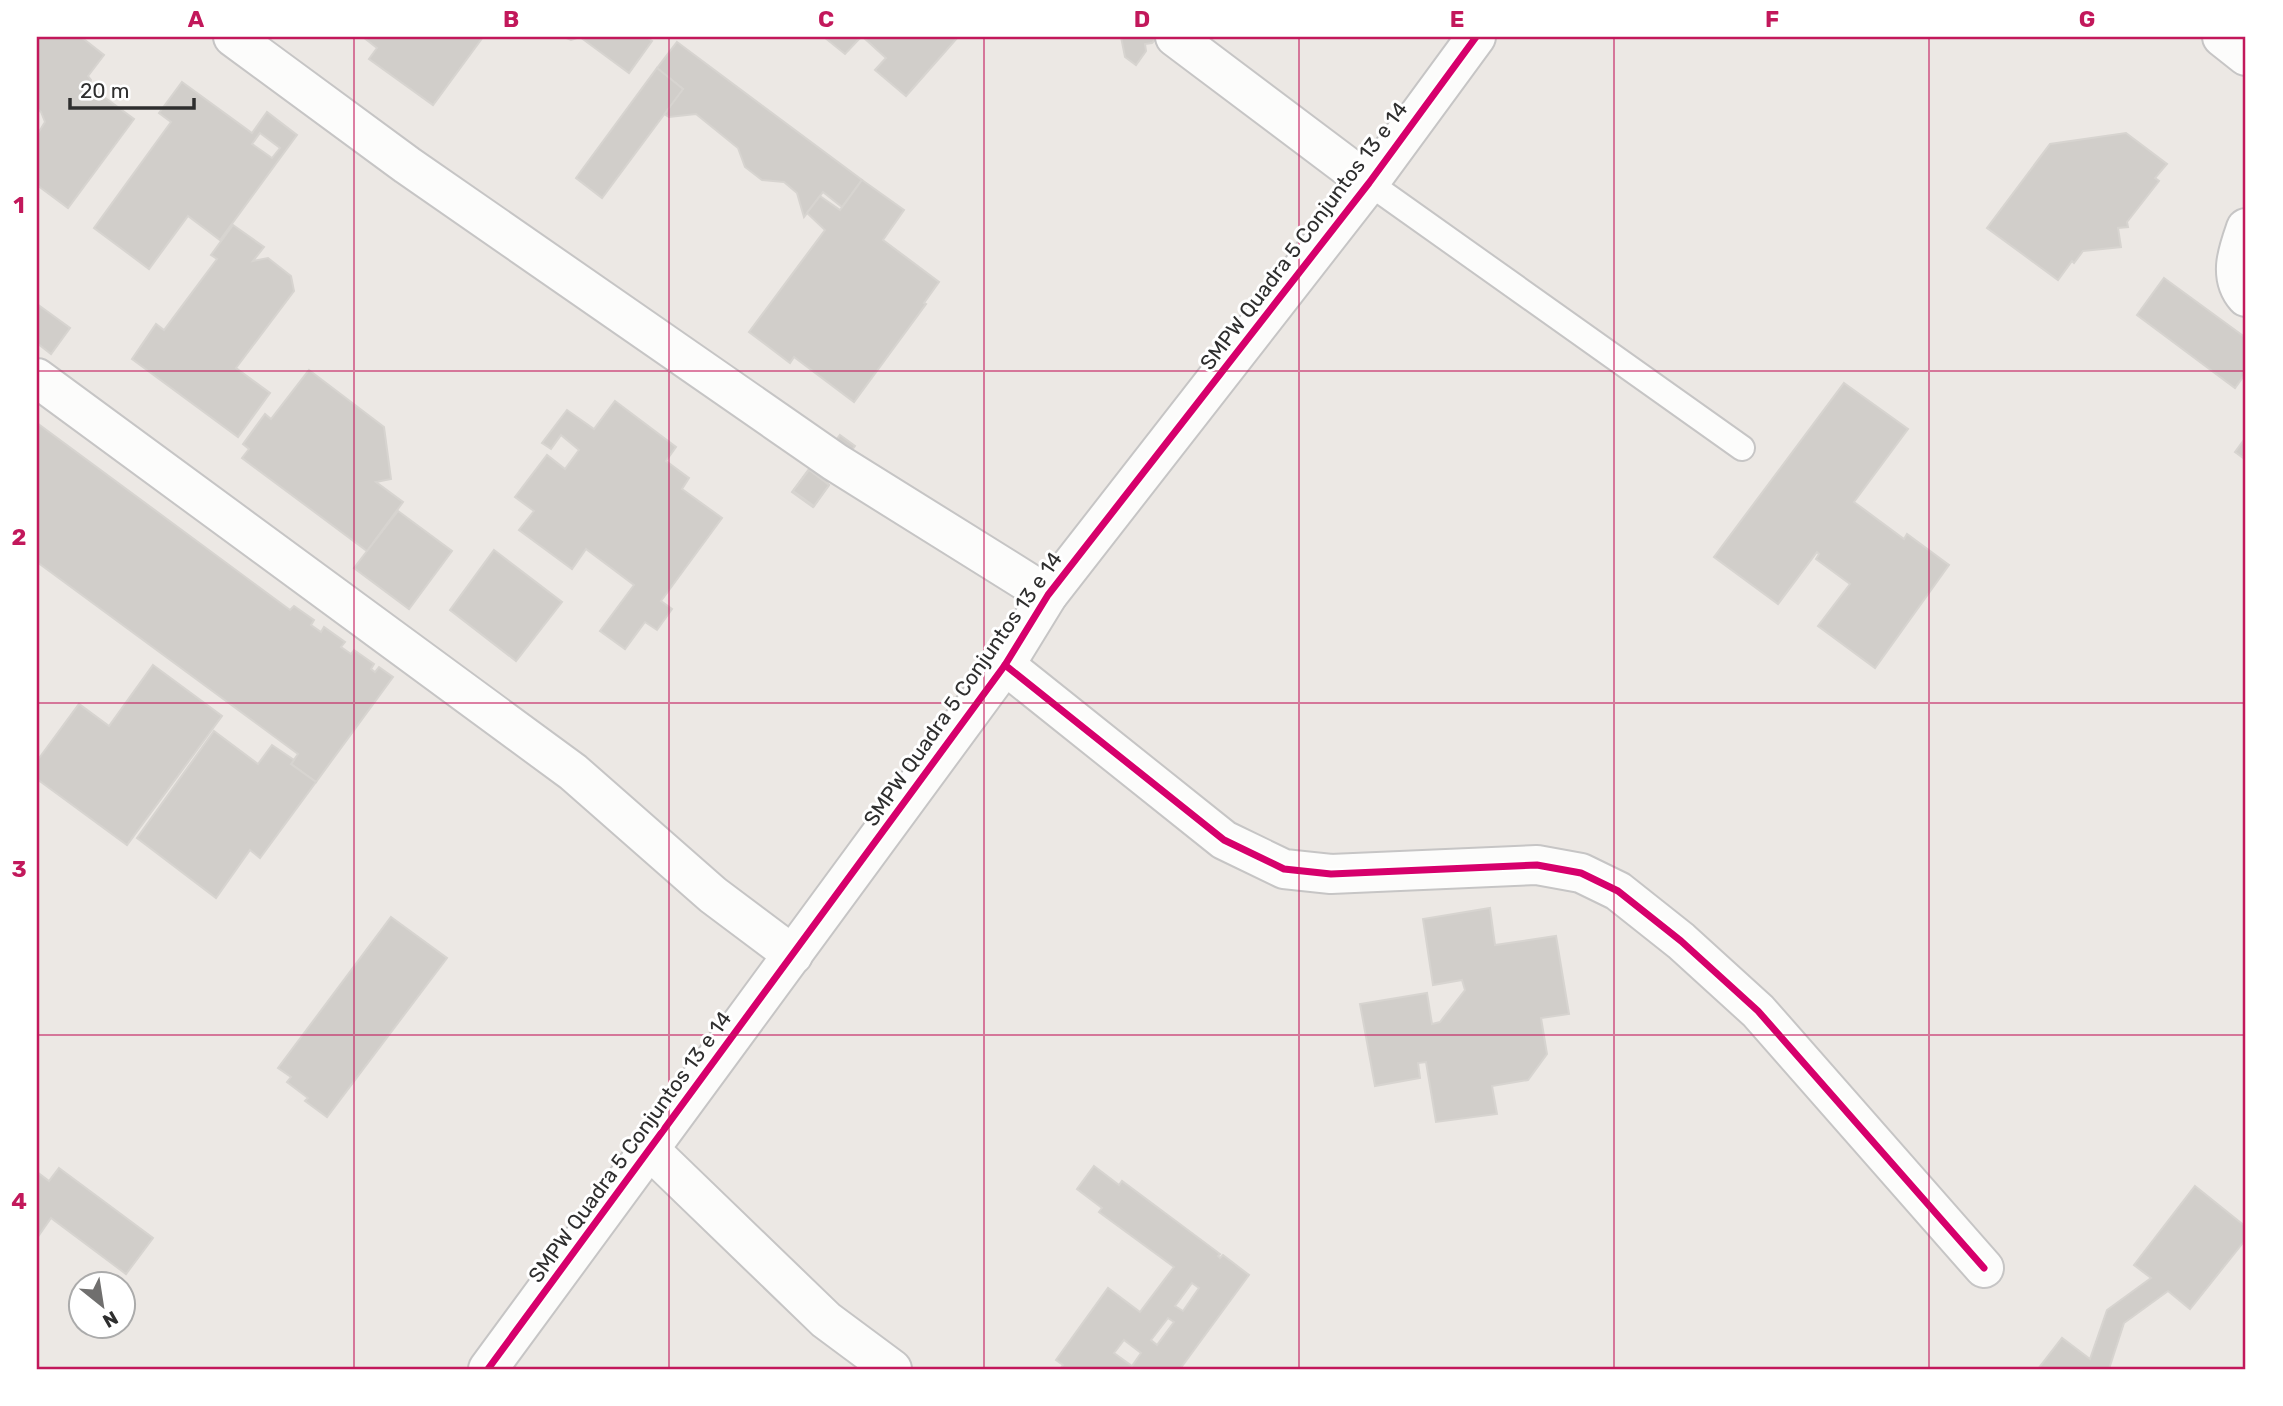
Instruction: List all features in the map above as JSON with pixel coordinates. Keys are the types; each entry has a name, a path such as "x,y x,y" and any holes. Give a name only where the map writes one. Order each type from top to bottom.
{"street":[{"path":"233,37 407,165 835,462 1048,595"},
{"path":"1175,37 1369,183"},
{"name":"SMPW Quadra 5 Conjuntos 13 e 14","path":"488,1369 1005,665 1048,595 1369,183 1476,37"},
{"path":"2222,37 2246,56"},
{"path":"2246,228 2238,251 2235,272 2240,290 2246,296"},
{"path":"37,378 573,772 713,895 793,955"},
{"path":"1005,665 1224,840 1284,869 1331,874 1537,866 1581,873 1618,891 1681,941 1758,1011 1984,1268"},
{"path":"650,1150 826,1320 892,1369"}],"lane":[{"path":"1369,183 1742,448"}],"building":[{"path":"37,37 81,37 104,55 88,76 91,80 89,86 134,119 68,208 37,185 37,135 45,122 37,108"},
{"path":"363,37 483,37 433,105 369,59 377,48"},
{"path":"580,37 646,37 652,41 629,73"},
{"path":"824,37 861,37 845,54"},
{"path":"863,37 958,37 906,96 875,70 886,58"},
{"path":"1121,37 1154,37 1155,40 1145,44 1146,51 1136,65 1125,57"},
{"path":"677,42 862,180 842,207 823,192 804,217 797,193 784,182 762,180 745,167 738,148 696,114 669,117 664,114 683,89 657,68"},
{"path":"657,68 683,89 602,198 576,178"},
{"path":"182,82 252,133 267,112 297,135 220,240 188,216 149,269 94,228 171,122 159,113","holes":["260,133 280,148 272,158 252,144"]},
{"path":"2126,133 2167,164 2155,178 2159,181 2127,222 2128,227 2118,228 2121,247 2083,251 2058,280 1987,228 2050,144"},
{"path":"862,180 904,210 883,240 939,282 924,303 926,304 854,402 794,357 790,363 749,332 825,230 807,213 820,196 840,210"},
{"path":"233,225 264,247 253,261 268,258 291,276 294,291 236,368 270,393 238,437 132,359 156,324 164,330 217,259 211,255"},
{"path":"2164,278 2246,338 2246,373 2235,388 2137,315"},
{"path":"37,304 70,328 51,354 37,343"},
{"path":"309,370 384,427 391,479 376,482 403,502 367,551 242,458 249,449 243,444 265,414 271,419"},
{"path":"1844,383 1908,429 1854,502 1904,539 1907,534 1949,565 1875,668 1818,626 1850,584 1816,559 1819,554 1817,552 1778,604 1714,557"},
{"path":"615,401 676,447 666,461 689,478 682,489 722,518 661,601 672,609 657,630 645,622 625,649 600,631 634,585 586,549 572,569 519,530 534,511 515,497 547,455 565,469 579,450 561,435 551,449 542,443 567,410 594,429"},
{"path":"37,423 290,610 294,606 314,620 311,625 321,632 324,627 345,642 341,647 351,654 354,650 374,664 371,669 375,672 379,667 393,677 316,782 291,764 298,754 37,562"},
{"path":"840,435 855,446 813,507 792,492 809,469 812,472"},
{"path":"2246,437 2246,460 2235,452"},
{"path":"809,470 829,485 814,506 793,491"},
{"path":"398,511 452,551 409,609 354,568"},
{"path":"494,550 562,602 516,661 450,610"},
{"path":"153,665 222,716 127,845 37,779 37,761 79,704 109,726"},
{"path":"214,731 258,764 272,745 294,760 291,764 316,782 260,858 250,850 216,898 137,838"},
{"path":"1490,908 1495,945 1556,936 1569,1014 1541,1018 1547,1054 1528,1080 1492,1086 1497,1114 1436,1122 1426,1062 1418,1063 1420,1078 1375,1086 1360,1004 1427,993 1432,1024 1440,1022 1465,990 1462,980 1433,985 1423,919"},
{"path":"391,917 447,958 327,1117 305,1101 308,1098 287,1082 291,1077 278,1068"},
{"path":"1094,1166 1119,1185 1122,1181 1220,1254 1220,1258 1223,1255 1249,1275 1180,1369 1060,1369 1063,1365 1056,1360 1108,1288 1140,1312 1174,1267 1099,1212 1102,1208 1077,1189","holes":["1192,1283 1199,1288 1183,1311 1175,1306","1168,1318 1174,1322 1157,1345 1151,1340","1124,1340 1141,1353 1132,1366 1114,1353"]},
{"path":"59,1168 153,1238 129,1270 121,1270 51,1218 37,1238 37,1172 49,1181"},
{"path":"2195,1186 2246,1227 2246,1239 2190,1309 2168,1291 2124,1323 2109,1369 2038,1369 2062,1338 2090,1359 2107,1310 2151,1278 2134,1265"}],"cycle path":[{"path":"488,1369 1005,665 1048,595 1369,183 1476,37"},
{"path":"1005,665 1224,840 1284,869 1331,874 1537,865 1581,873 1618,891 1681,941 1758,1011 1984,1268"}]}
